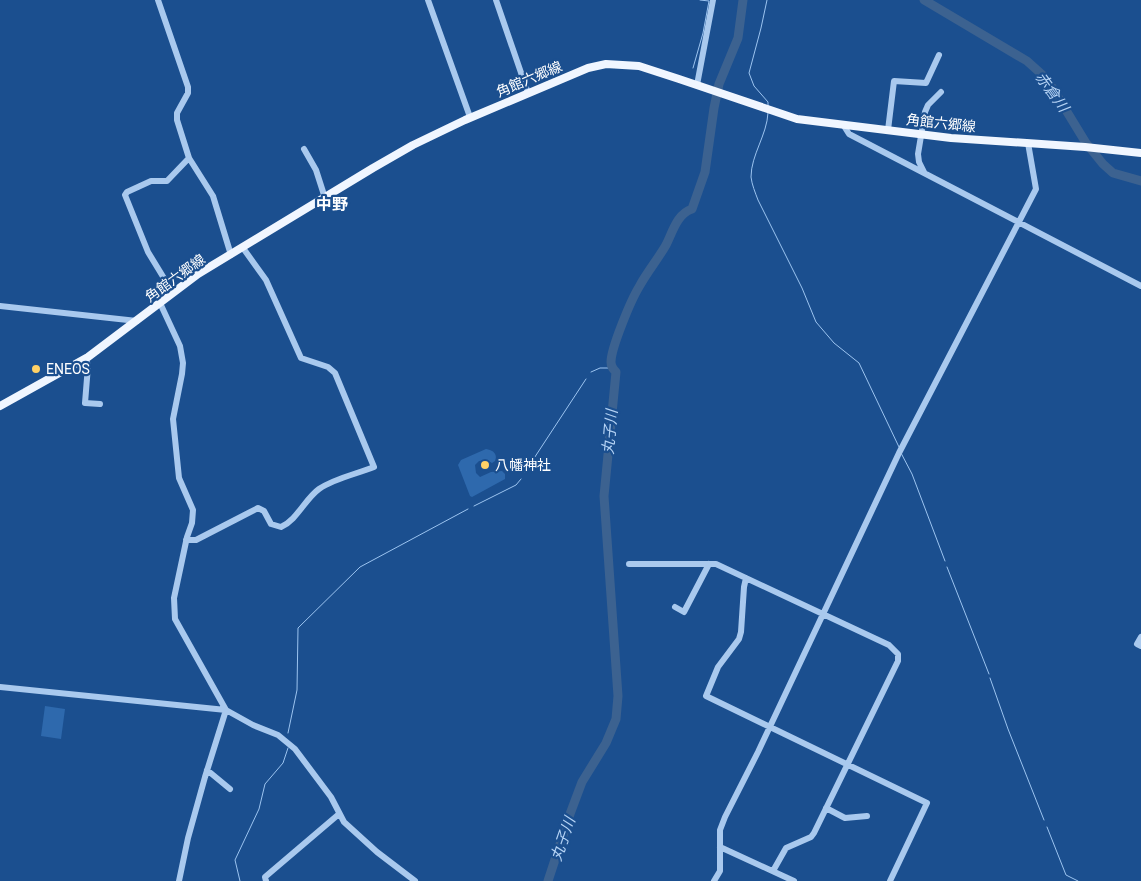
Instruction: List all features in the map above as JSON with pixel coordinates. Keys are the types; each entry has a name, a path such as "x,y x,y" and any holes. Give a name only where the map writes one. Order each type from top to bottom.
{"main road":[{"name":"角館六郷線","path":"0,406 86,359 198,274 413,145 470,117 528,92 588,68 606,64 639,66 797,119 920,135 1141,153"}],"street":[{"path":"158,0 188,87 188,93 178,113 177,120 189,158 213,196 231,255"},
{"path":"428,0 470,117"},
{"path":"496,0 528,92"},
{"path":"697,85 713,0"},
{"path":"888,130 894,81 926,83 938,55"},
{"path":"925,173 919,162 920,135 928,105 941,92"},
{"path":"844,126 849,134 1141,286"},
{"path":"714,881 720,871 720,830 725,817 899,453 1036,189 1028,143"},
{"path":"304,149 316,170 325,198"},
{"path":"172,293 148,252 125,195 127,192 151,181 167,181 189,158"},
{"path":"186,540 196,540 258,508 264,511 271,524 281,527 286,525 320,488 374,467 335,373 328,367 301,358 266,280 244,248"},
{"path":"160,303 180,346 183,363 173,419 179,478 193,510 192,523 186,540 174,598 175,618 226,710 188,838 179,881"},
{"path":"0,306 137,321"},
{"path":"86,359 88,366 86,403 100,404"},
{"path":"628,564 716,564 889,645 898,654 898,661 811,836 786,848 773,871"},
{"path":"675,607 684,612 708,564"},
{"path":"746,578 739,639 718,667 706,696 927,803 890,881"},
{"path":"1141,637 1137,644 1141,646"},
{"path":"0,687 226,710 253,725 278,734 295,749 330,797 344,822 415,881"},
{"path":"207,770 230,789"},
{"path":"826,808 846,818 867,816"},
{"path":"264,880 339,814"},
{"path":"720,847 794,881"}],"shaded area":[{"path":"486,449 494,453 496,456 495,461 492,463 487,460 479,461 475,465 476,473 480,477 491,472 502,471 505,474 505,479 472,497 458,465 461,460"},
{"path":"45,706 65,709 61,739 41,736"}],"waterway":[{"path":"693,68 703,33 709,1 700,0"},
{"name":"丸子川","path":"548,881 582,782 606,743 616,719 618,696 604,496 616,372 611,365 612,355 622,324 645,276 666,245 679,219 692,209 705,172 719,84 738,38 743,0"},
{"path":"767,0 749,73 754,86 768,102 768,106"},
{"name":"赤倉川","path":"924,0 1027,61 1047,79 1086,143 1103,164 1113,173 1141,181"},
{"path":"768,113 751,177 758,200 802,288 816,322 834,343 859,363 899,447"},
{"path":"591,372 600,368 612,368"},
{"path":"525,472 586,379"},
{"path":"901,453 912,474 945,561"},
{"path":"474,506 516,485 521,479"},
{"path":"288,733 297,690 298,628 360,567 468,509"},
{"path":"947,567 989,674"},
{"path":"990,678 1044,820"},
{"path":"240,881 235,860 259,809 265,784 283,763 288,748"},
{"path":"1047,827 1066,875 1078,881"}],"place":[{"name":"ENEOS","path":"36,369"},
{"name":"八幡神社","path":"485,465"}],"district":[{"name":"中野","path":"332,204"}]}
